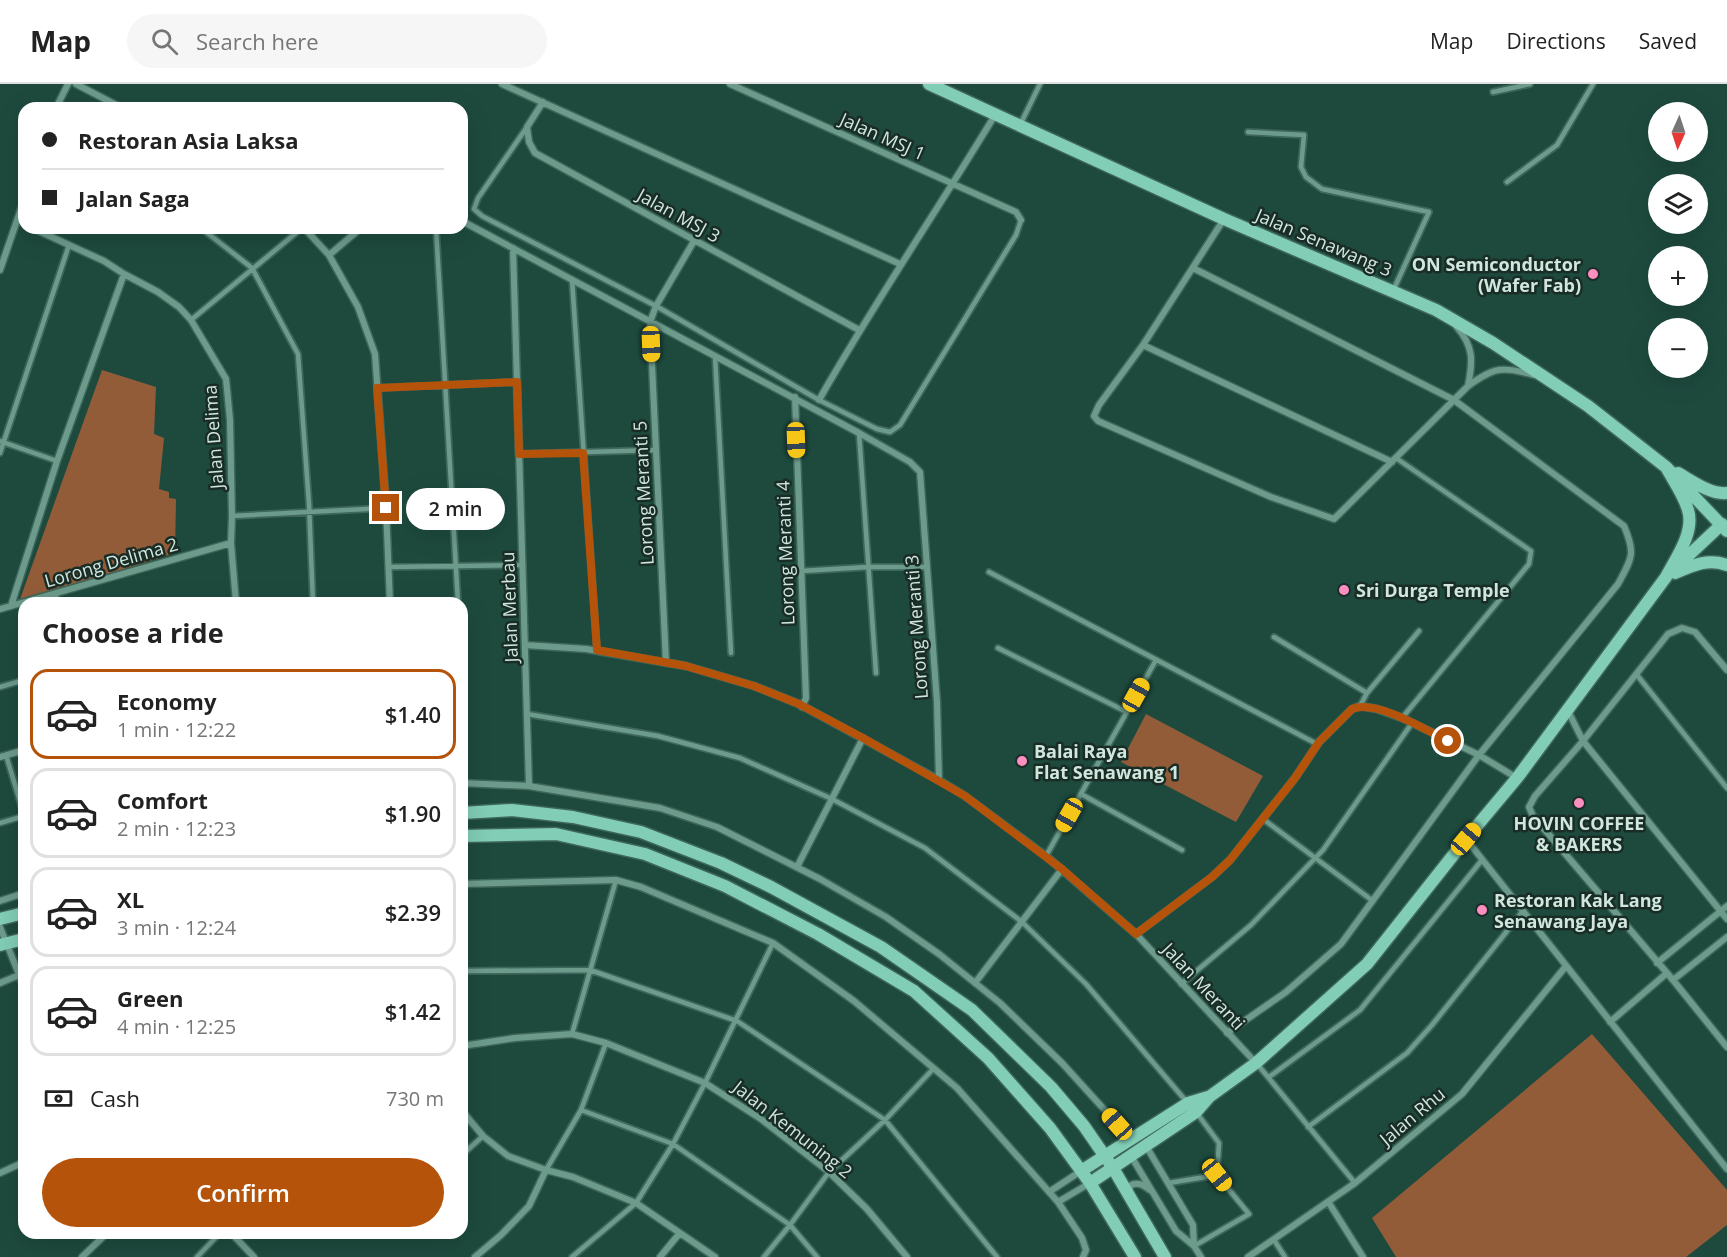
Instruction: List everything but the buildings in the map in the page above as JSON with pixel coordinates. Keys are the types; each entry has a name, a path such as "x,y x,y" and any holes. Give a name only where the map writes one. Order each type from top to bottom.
{"street":[{"path":"59,102 68,84"},
{"path":"76,84 110,102"},
{"path":"502,84 900,264"},
{"name":"Jalan MSJ 1","path":"730,84 1016,212 1021,220"},
{"name":"Jalan Senawang 3","path":"929,84 1224,219 1393,291 1449,318 1493,343 1588,406 1666,467 1725,525"},
{"path":"527,127 543,102"},
{"path":"819,400 859,330 995,114"},
{"name":"Jalan MSJ 3","path":"527,127 529,142 535,153 859,330"},
{"path":"0,270 18,218"},
{"path":"1224,219 1143,345 1099,405 1094,416 1098,421 1271,497 1334,519 1468,386 1485,374 1498,369 1515,370 1546,378"},
{"path":"468,223 859,433"},
{"name":"Jalan Delima","path":"45,234 104,261 158,292 179,308 191,320 226,379 230,420 231,543 236,597"},
{"path":"309,234 329,255 358,307 375,354 390,597"},
{"path":"329,255 354,234"},
{"path":"650,322 656,306 694,241"},
{"name":"Jalan Merbau","path":"513,248 529,786"},
{"path":"1193,268 1454,400 1624,526 1632,545 1630,561 1618,584 1479,755 1341,944 1286,992 1227,1033"},
{"path":"11,606 57,461 124,274"},
{"path":"1449,318 1465,336 1470,348 1473,363 1468,386"},
{"name":"Lorong Meranti 5","path":"650,322 666,663"},
{"path":"1143,345 1394,460"},
{"name":"Lorong Meranti 4","path":"795,398 806,698 802,706"},
{"name":"Lorong Meranti 3","path":"859,433 910,462 920,472 937,702 939,780"},
{"path":"1666,467 1705,488 1727,493"},
{"path":"1049,1192 1131,1139 1209,1097 1256,1063 1367,964 1517,778 1666,577 1684,542 1690,523 1688,510 1666,467"},
{"path":"1666,577 1725,525"},
{"name":"Lorong Delima 2","path":"41,597 231,543"},
{"path":"1666,577 1702,562 1727,565"},
{"name":"Lorong Delima 2","path":"0,609 18,604"},
{"path":"1727,670 1695,632 1682,628 1668,634 1583,741 1535,796 1529,807 1533,816 1727,1047"},
{"name":"Jalan Meranti","path":"525,645 597,650 686,666 754,686 802,706 939,780 965,796 1046,856 1136,934 1256,1063"},
{"path":"1136,934 1212,877 1230,860 1295,778 1317,744 1352,709 1360,706 1377,709 1402,718 1479,755 1517,778"},
{"path":"1568,711 1583,741 1727,919"},
{"path":"797,867 863,738"},
{"path":"3,756 18,752"},
{"path":"468,783 529,786 660,808 717,827 797,867 886,917 939,954 1000,1003 1062,1063 1131,1139"},
{"path":"468,813 512,810 573,817 641,832 721,862 881,947 972,1010 1051,1087 1113,1168 1165,1257"},
{"path":"468,836 556,834 645,854 725,886 818,934 914,991 988,1058 1050,1128 1090,1183 1135,1257"},
{"path":"1466,839 1727,1169"},
{"path":"975,983 1062,869"},
{"path":"468,884 616,880 640,887 772,943 854,1001 957,1088 1058,1202 1082,1238 1086,1251 1083,1257"},
{"path":"0,901 18,895"},
{"path":"1657,963 1727,906"},
{"path":"0,919 18,914"},
{"path":"0,927 3,944 18,973"},
{"path":"1673,980 1727,937"},
{"path":"3,944 18,940"},
{"name":"Jalan Rhu","path":"1248,1257 1329,1203 1462,1094 1566,966"},
{"path":"1610,1022 1667,973"},
{"path":"0,983 18,975"},
{"name":"Jalan Kemuning 2","path":"468,1045 515,1038 572,1034 606,1043 705,1083 760,1119 829,1172 867,1209 908,1257"},
{"path":"1058,1202 1146,1146 1192,1108"},
{"path":"468,1118 483,1136 508,1155 546,1170 573,1177 636,1203 715,1257"},
{"path":"1146,1146 1193,1225 1194,1246"},
{"path":"1131,1156 1176,1231 1194,1246 1201,1257"},
{"path":"0,1173 18,1165"},
{"path":"481,1255 529,1206 546,1170"},
{"path":"1128,1196 1131,1185 1136,1183 1153,1192"},
{"path":"1329,1203 1363,1257"},
{"path":"660,1257 679,1234"},
{"path":"82,1257 101,1239"},
{"path":"237,1239 254,1257"}],"lane":[{"path":"1020,125 1040,84"},
{"path":"1493,92 1530,84"},
{"path":"1508,182 1557,145 1593,84"},
{"path":"527,127 478,198 474,209 482,216 656,306 819,400 877,429 890,432 900,425 1016,235 1021,220"},
{"path":"1248,132 1304,135 1301,167 1306,177 1322,189 1429,212 1393,291"},
{"path":"209,234 252,268 298,354 310,512 313,597"},
{"path":"191,320 295,234"},
{"path":"436,234 458,597"},
{"path":"0,453 69,245"},
{"path":"572,279 597,650"},
{"path":"715,356 731,653"},
{"path":"377,388 517,382"},
{"path":"859,433 876,673"},
{"path":"2,442 57,461"},
{"path":"519,454 656,450"},
{"path":"1394,460 1531,551 1529,564 1402,718"},
{"path":"232,516 386,508"},
{"path":"389,567 523,565"},
{"path":"800,572 868,567 927,567"},
{"path":"989,572 1317,744"},
{"path":"55,593 56,597"},
{"path":"1360,706 1367,693 1419,631"},
{"path":"1274,637 1367,693"},
{"path":"998,648 1126,712"},
{"path":"1046,856 1156,660"},
{"path":"1636,675 1727,788"},
{"path":"0,687 18,682"},
{"path":"527,714 657,735 740,758 832,799 925,848 1022,922 1086,984 1219,1143 1217,1175 1249,1214 1194,1246"},
{"path":"1181,984 1251,925 1323,850 1412,723"},
{"path":"3,756 18,799"},
{"path":"1081,794 1182,850"},
{"path":"0,823 18,818"},
{"path":"1263,819 1373,901"},
{"path":"1269,1077 1360,1010 1482,860"},
{"path":"572,1034 616,880"},
{"path":"1308,1127 1407,1053 1432,1025 1522,911"},
{"path":"572,1257 636,1203 673,1144 705,1083 737,1021 772,943"},
{"path":"468,971 590,970 737,1021 885,1120 997,1257"},
{"path":"546,1170 581,1110 606,1043"},
{"path":"1256,1063 1355,1183"},
{"path":"764,1257 829,1172 885,1120 934,1068"},
{"path":"581,1110 673,1144 790,1225 817,1257"},
{"path":"468,1150 483,1136"},
{"path":"1169,1183 1217,1175"},
{"path":"197,1257 214,1239"},
{"path":"1274,1240 1285,1257"}],"shaded area":[{"path":"102,370 156,387 154,434 164,438 159,489 169,492 169,498 176,499 175,553 35,597 21,597"},
{"path":"1146,714 1263,776 1236,822 1121,762"},
{"path":"1592,1034 1727,1190 1727,1225 1686,1257 1396,1257 1372,1218"}],"place":[{"name":"ON Semiconductor (Wafer Fab)","path":"1593,274"},
{"name":"Sri Durga Temple","path":"1344,590"},
{"name":"Balai Raya Flat Senawang 1","path":"1022,761"},
{"name":"HOVIN COFFEE & BAKERS","path":"1579,803"},
{"name":"Restoran Kak Lang Senawang Jaya","path":"1482,910"}],"route":[{"path":"386,508 377,388 517,382 519,454 583,453 597,650 686,666 754,686 799,704 965,796 1046,856 1136,934 1189,896 1230,860 1295,778 1319,742 1352,709 1360,706 1377,709 1402,718 1448,741"}]}
